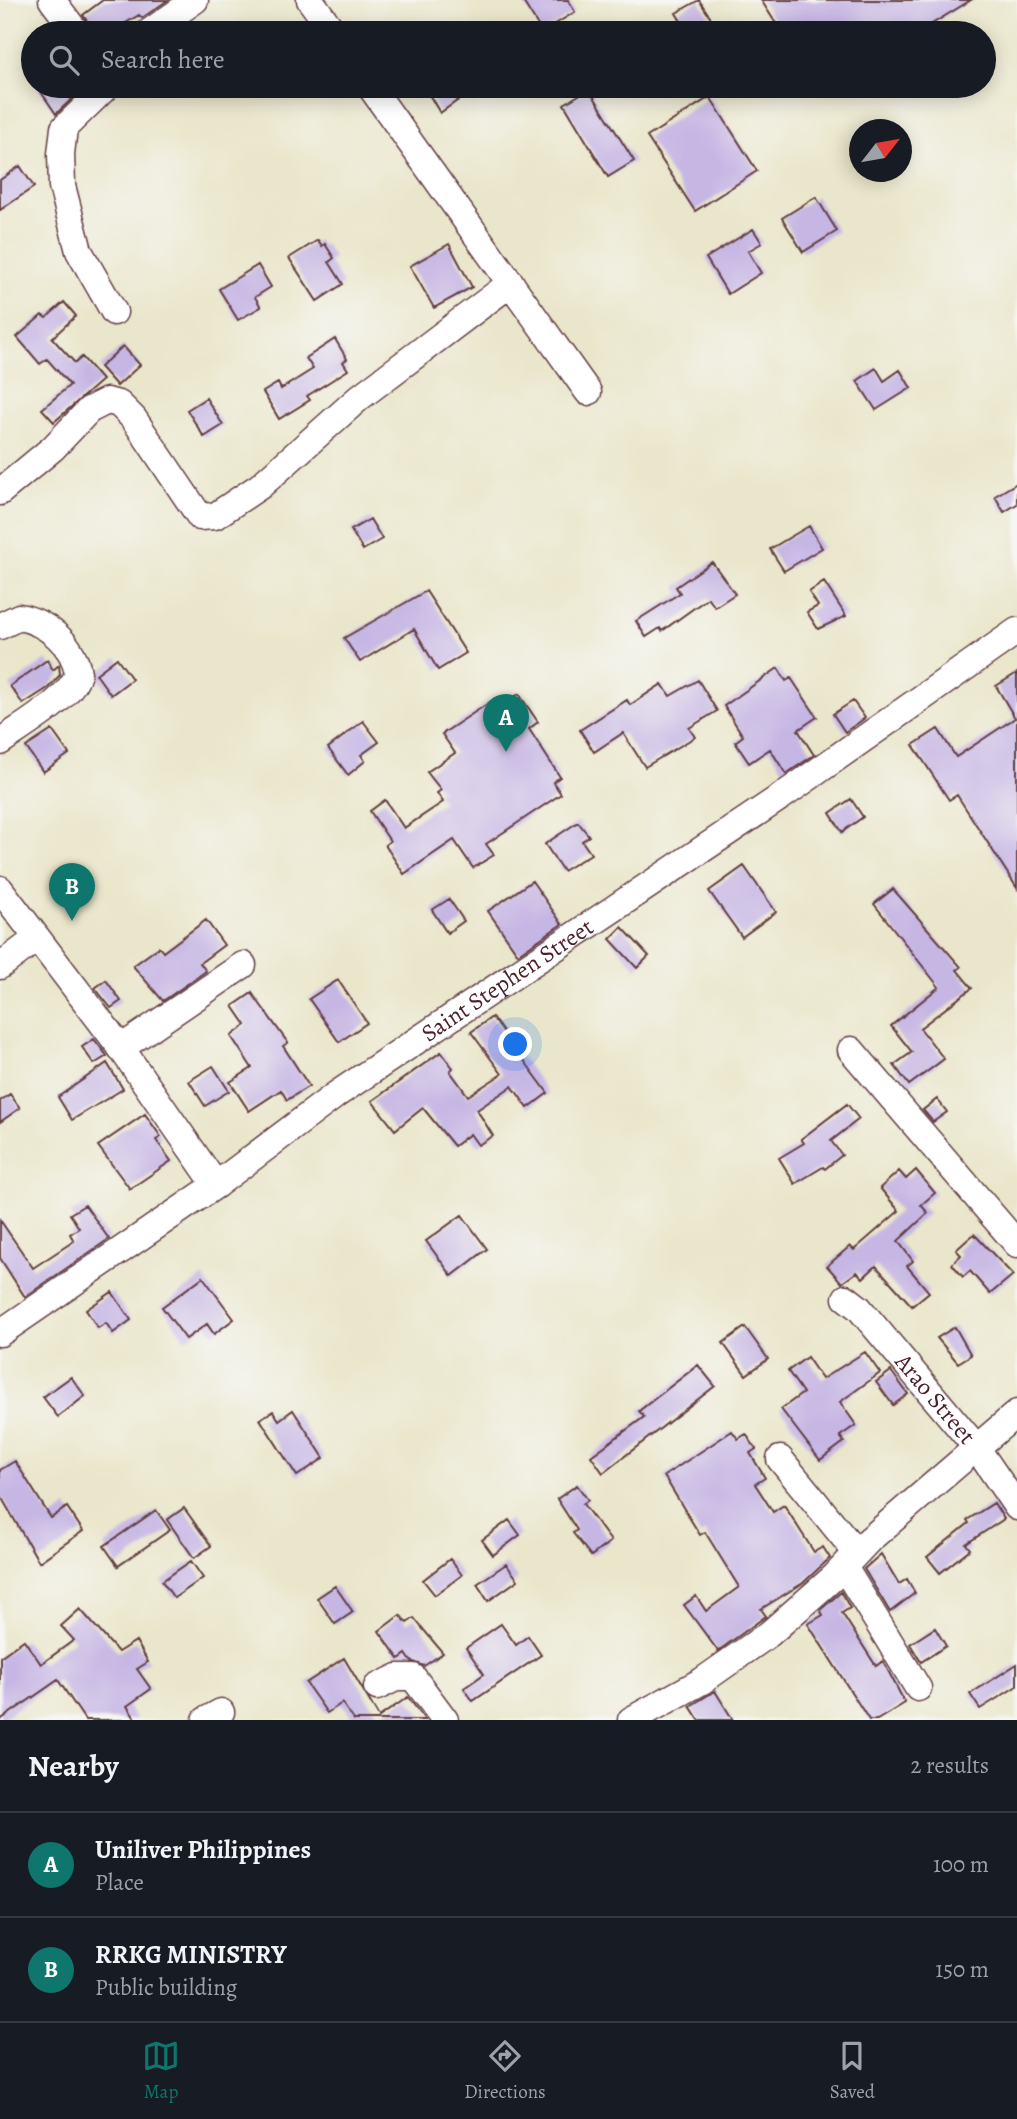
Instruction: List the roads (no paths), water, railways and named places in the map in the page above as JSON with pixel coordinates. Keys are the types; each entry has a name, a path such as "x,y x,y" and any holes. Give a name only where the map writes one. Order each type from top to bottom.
{"street":[{"path":"52,0 68,21"},
{"path":"165,21 195,0"},
{"path":"310,0 325,21"},
{"path":"95,98 64,128 61,154 62,186 79,251 114,312"},
{"path":"379,98 588,392"},
{"path":"0,492 53,448 97,403 107,401 119,404 134,419 200,517 215,516 260,486 360,397 511,283"},
{"path":"0,626 19,617 47,628 67,648 79,673 76,682 64,696 0,742"},
{"name":"Saint Stephen Street","path":"0,1333 216,1185 337,1094 785,794 1017,631"},
{"path":"0,889 121,1048 216,1185"},
{"path":"0,966 36,939"},
{"path":"121,1048 243,965"},
{"path":"850,1050 1017,1244"},
{"name":"Arao Street","path":"846,1298 859,1308 976,1447 1017,1507"},
{"path":"631,1720 738,1658 976,1447 1014,1418"},
{"path":"780,1459 850,1559 918,1688"},
{"path":"377,1687 398,1677 413,1677 445,1720"}],"place":[{"name":"Uniliver Philippines","path":"506,752"},
{"name":"RRKG MINISTRY","path":"72,921"}]}
